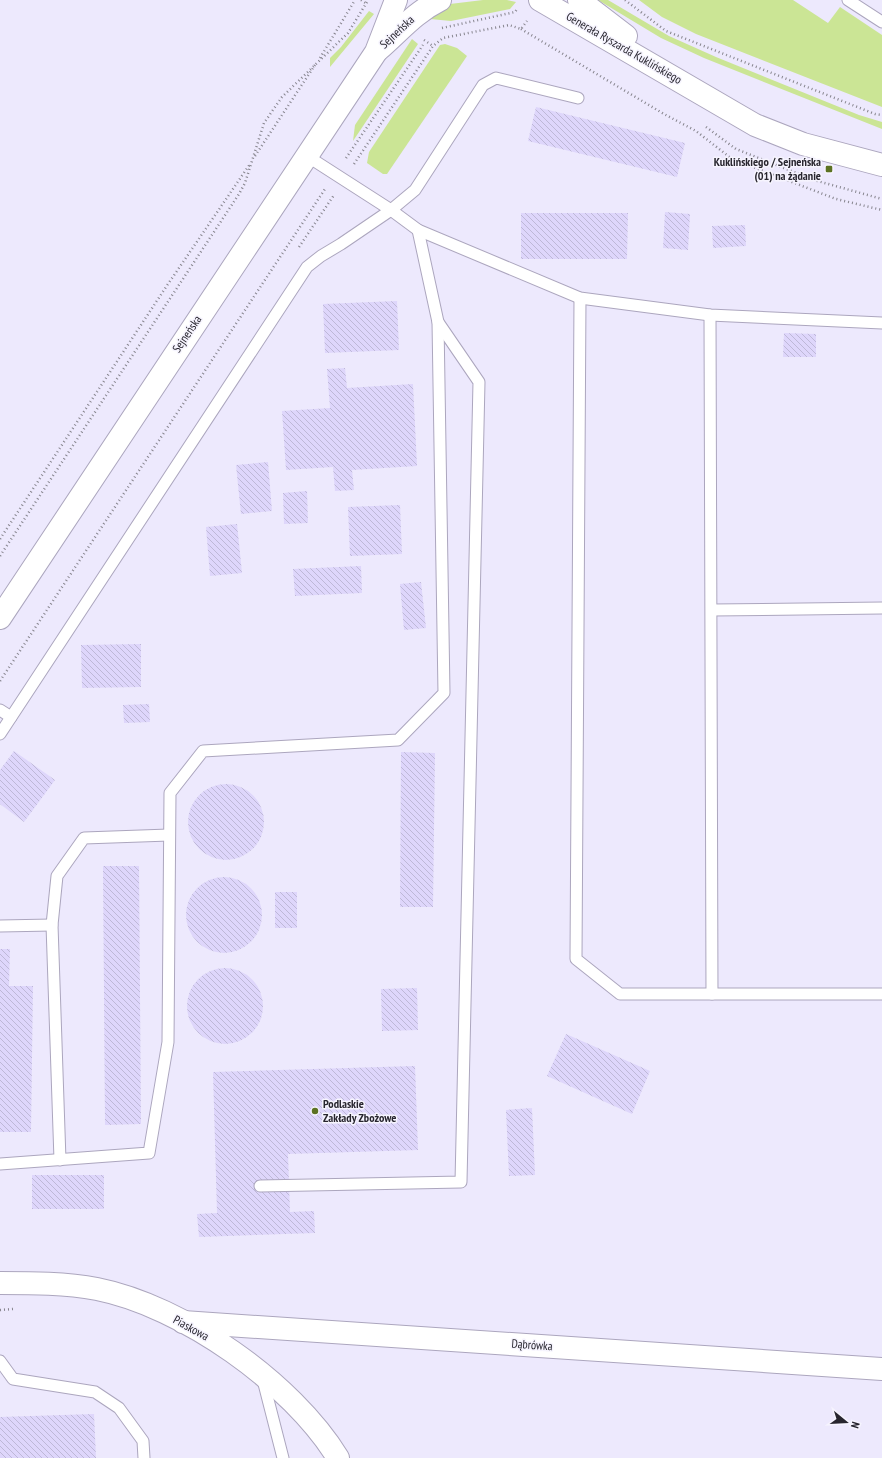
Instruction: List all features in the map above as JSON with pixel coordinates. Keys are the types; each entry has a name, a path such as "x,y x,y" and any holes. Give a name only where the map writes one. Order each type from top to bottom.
{"main road":[{"name":"Sejneńska","path":"0,618 376,52 396,0"},
{"name":"Sejneńska","path":"376,52 404,28 412,17 440,0"},
{"name":"Generała Ryszarda Kuklińskiego","path":"580,0 686,84"},
{"name":"Generała Ryszarda Kuklińskiego","path":"530,3 686,84 756,125 802,144 882,165"},
{"name":"Piaskowa","path":"0,1283 67,1284 98,1289 140,1302 183,1322 227,1349 262,1374 304,1412 338,1458"},
{"name":"Dąbrówka","path":"183,1322 882,1369"}],"lane":[{"path":"848,0 882,22"},
{"path":"0,734 307,267 321,256 391,210 415,190 483,85 496,78 578,98"},
{"path":"307,156 391,210 418,230 580,298 710,315 882,322"},
{"path":"0,1164 149,1153 168,1042 170,793 203,750 398,740 444,693 438,322 418,230"},
{"path":"580,298 576,959 620,994 882,994"},
{"path":"710,315 712,994"},
{"path":"260,1186 461,1182 479,382 438,322"},
{"path":"712,610 882,608"},
{"path":"0,710 11,717"},
{"path":"60,1160 52,925 57,876 84,838 169,835"},
{"path":"0,926 52,925"},
{"path":"0,1362 13,1379 95,1392 119,1408 143,1441 144,1458"},
{"path":"262,1374 283,1458"}],"path":[{"path":"0,539 166,287 253,160 318,61 355,0"},
{"path":"0,556 239,194 245,183 264,123 282,97 348,33 368,0"},
{"path":"625,0 666,31 875,114 882,115"},
{"path":"440,29 515,12 530,3"},
{"path":"522,29 664,114 696,131 732,158 830,197 882,210"},
{"path":"0,681 428,36"},
{"path":"0,1310 14,1309"}],"shaded area":[{"path":"0,0 882,0 882,1458 0,1458"}],"green space":[{"path":"483,0 507,0 516,2 510,9 451,21 430,19 429,17 450,4"},
{"path":"598,0 608,0 669,36 716,57 859,115 882,122 882,129 704,58 661,38"},
{"path":"639,0 793,0 828,23 840,7 882,35 882,107 696,34 662,17"},
{"path":"369,11 374,14 330,67 330,58 341,47"},
{"path":"412,39 418,44 353,141 355,125"},
{"path":"445,44 457,48 467,56 387,174 383,174 367,163 369,152 440,45"}],"building":[{"path":"536,107 685,143 677,177 528,141"},
{"path":"665,212 690,214 688,250 663,248"},
{"path":"521,213 628,213 627,259 521,259"},
{"path":"745,225 746,246 713,248 712,226"},
{"path":"397,301 399,350 325,353 323,304"},
{"path":"784,333 816,334 816,357 783,357"},
{"path":"345,368 347,388 413,384 417,466 352,470 354,490 335,491 333,467 286,470 282,411 330,408 327,369"},
{"path":"268,462 272,511 241,514 236,465"},
{"path":"307,491 308,523 284,524 283,493"},
{"path":"400,505 402,554 350,556 348,507"},
{"path":"237,524 242,573 210,576 206,527"},
{"path":"361,566 362,593 295,596 293,569"},
{"path":"421,582 426,628 404,630 400,584"},
{"path":"141,644 141,687 82,688 81,645"},
{"path":"149,704 150,722 124,723 123,705"},
{"path":"14,751 55,780 24,822 0,804 0,770"},
{"path":"401,752 435,753 433,907 400,907"},
{"path":"226,784 241,787 253,795 261,807 264,822 261,837 253,849 241,857 226,860 211,857 199,849 191,837 188,822 191,807 199,795 211,787"},
{"path":"103,866 139,866 141,1124 105,1125"},
{"path":"224,877 239,880 251,888 259,900 262,915 259,930 251,942 239,950 224,953 209,950 197,942 189,930 186,915 189,900 197,888 209,880"},
{"path":"275,892 297,892 297,928 275,928"},
{"path":"0,949 10,949 9,986 33,986 31,1132 0,1132"},
{"path":"225,968 240,971 252,979 260,991 263,1006 260,1021 252,1033 240,1041 225,1044 210,1041 198,1033 190,1021 187,1006 190,991 198,979 210,971"},
{"path":"417,988 418,1030 382,1031 381,989"},
{"path":"566,1034 650,1071 632,1114 547,1076"},
{"name":"Podlaskie Zakłady Zbożowe","path":"415,1066 418,1150 288,1154 290,1212 314,1211 315,1233 199,1237 197,1214 217,1213 213,1072"},
{"path":"532,1108 535,1175 509,1176 506,1110"},
{"path":"32,1175 104,1175 104,1209 32,1209"},
{"path":"94,1414 96,1458 0,1458 0,1417"}],"place":[{"name":"Kuklińskiego / Sejneńska (01) na żądanie","path":"829,169"},
{"name":"Podlaskie Zakłady Zbożowe","path":"315,1111"}]}
